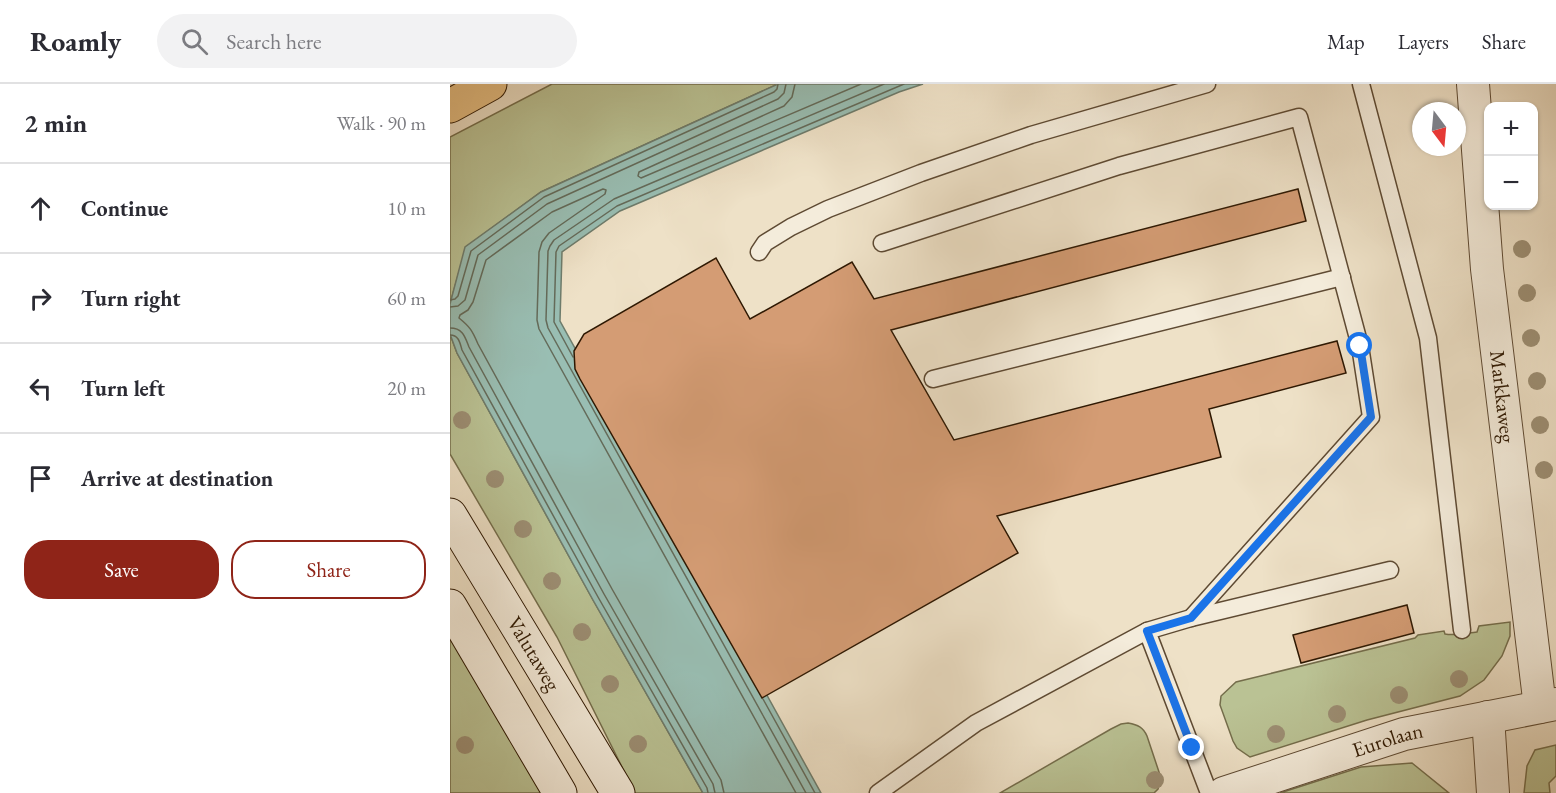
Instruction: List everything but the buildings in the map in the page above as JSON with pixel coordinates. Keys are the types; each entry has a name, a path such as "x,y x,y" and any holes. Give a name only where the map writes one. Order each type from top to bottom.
{"main road":[{"path":"450,106 490,84"},
{"name":"Valutaweg","path":"450,515 618,793"},
{"path":"450,606 560,793"}],"street":[{"name":"Markkaweg","path":"1473,84 1487,269 1548,705"},
{"name":"Eurolaan","path":"1224,793 1404,734 1548,705"},
{"path":"1488,717 1493,793"}],"lane":[{"path":"759,252 765,243 819,213 911,177 1031,135 1207,84"},
{"path":"1361,84 1428,338 1462,630"},
{"path":"882,243 1119,166 1299,117 1360,346 1371,417 1191,618"},
{"path":"933,379 1342,277"},
{"path":"878,793 976,723 1147,631 1191,618 1390,570"},
{"path":"1147,631 1209,793"}],"green space":[{"path":"552,84 778,84 541,192 466,247 450,304 450,137"},
{"path":"450,334 457,353 593,600 703,793 635,793 557,637 450,454"},
{"path":"1510,622 1510,636 1502,656 1484,680 1460,696 1367,720 1250,757 1237,748 1220,705 1221,696 1236,682 1415,638 1418,635 1444,631 1445,634 1453,635 1477,632 1479,626"},
{"path":"450,628 544,793 450,793"},
{"path":"1128,723 1140,727 1147,736 1161,778 1158,789 1154,793 1000,793 1111,729"},
{"path":"1556,745 1556,776 1549,783 1550,793 1524,793 1527,766 1535,750"},
{"path":"1412,763 1449,793 1280,793 1361,767"}],"water":[{"path":"778,84 923,84 899,92 620,211 562,252 560,321 821,793 703,793 593,600 457,353 450,334 450,304 465,247 541,192"}],"route":[{"path":"1192,748 1147,631 1191,618 1371,417 1360,346"}]}
